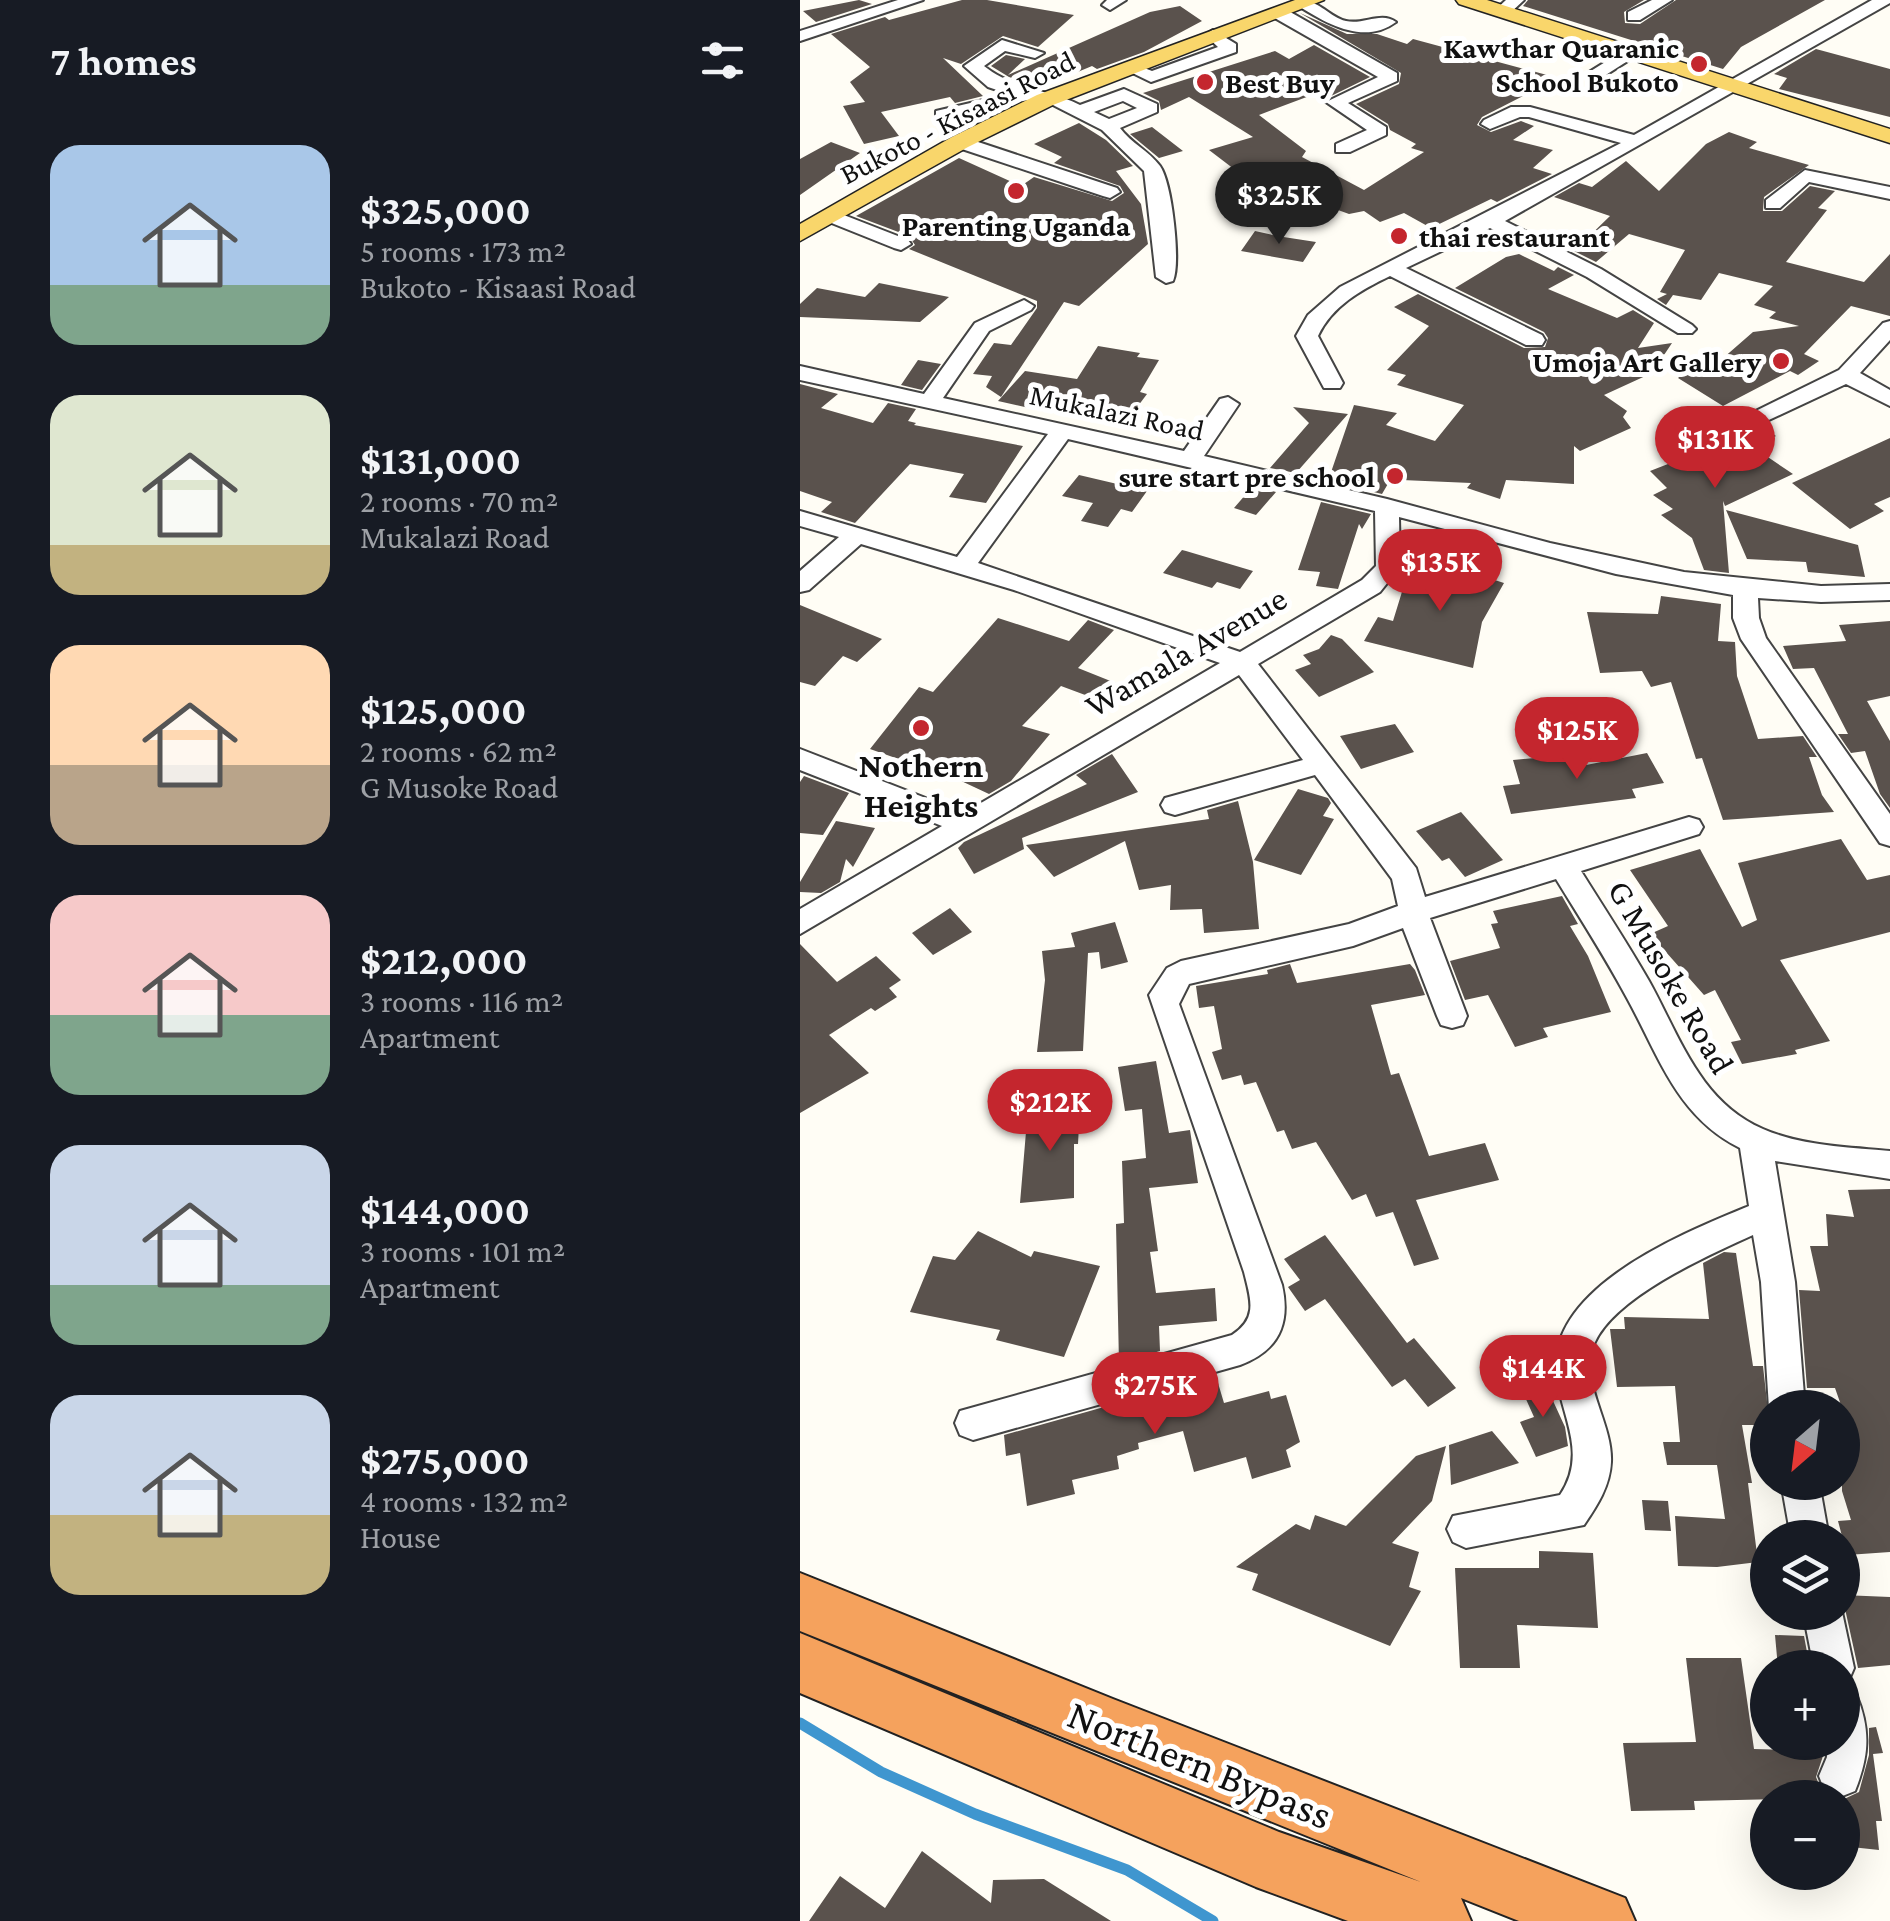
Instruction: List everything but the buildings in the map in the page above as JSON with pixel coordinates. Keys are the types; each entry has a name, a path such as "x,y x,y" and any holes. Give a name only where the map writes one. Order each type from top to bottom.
{"highway":[{"name":"Northern Bypass","path":"800,1602 1113,1730 1602,1921"},
{"name":"Northern Bypass","path":"800,1664 1280,1864 1438,1921"}],"main road":[{"path":"1466,0 1509,5 1631,51 1890,136"},
{"name":"Bukoto - Kisaasi Road","path":"800,234 1042,97 1310,2"}],"street":[{"path":"800,36 915,0"},
{"path":"1634,16 1664,0"},
{"path":"1332,382 1307,336 1310,323 1333,300 1491,221 1884,0"},
{"path":"1310,2 1344,27 1388,22"},
{"path":"1278,14 1391,76 1334,102 1380,130 1343,148"},
{"path":"1035,53 1002,45 973,66 994,84 1042,97 1109,126 1120,144 1152,170 1161,190 1160,228 1169,260 1166,277"},
{"path":"1595,74 1631,51"},
{"path":"1080,111 1124,94 1151,108 1109,126"},
{"path":"942,115 1042,97"},
{"path":"1490,124 1517,111 1530,112 1634,142"},
{"path":"960,142 1110,192"},
{"path":"1773,204 1805,176 1890,193"},
{"path":"832,216 901,244"},
{"path":"1491,221 1594,273 1685,328"},
{"path":"1392,269 1534,340"},
{"path":"929,402 982,327 1024,306"},
{"path":"1720,434 1848,375 1890,327"},
{"name":"Mukalazi Road","path":"800,373 1191,458 1627,567 1745,592 1809,596 1890,592"},
{"path":"1848,375 1890,399"},
{"path":"1191,458 1228,404"},
{"path":"962,567 1063,430"},
{"name":"Wamala Avenue","path":"800,923 1382,576 1390,559 1387,506"},
{"path":"800,518 1098,609 1243,662 1406,876 1413,912 1452,1016"},
{"path":"800,584 855,536"},
{"path":"1745,592 1746,618 1754,639 1890,836"},
{"path":"800,759 964,824"},
{"path":"1175,805 1321,764"},
{"path":"972,1423 1240,1349 1258,1339 1266,1326 1270,1310 1164,994 1178,976 1192,969 1354,935 1413,912 1690,828"},
{"name":"G Musoke Road","path":"1564,868 1638,988 1695,1096 1712,1116 1754,1140 1805,1154 1890,1166"},
{"path":"1754,1140 1778,1282 1786,1390"},
{"path":"1466,1529 1572,1512 1594,1477 1596,1460 1576,1375 1579,1334 1608,1301 1696,1244 1768,1212"},
{"path":"1840,1776 1846,1760"}],"waterway":[{"path":"800,1723 881,1772 975,1814 1127,1870 1213,1921"}],"place":[{"name":"Kawthar Quaranic School Bukoto","path":"1699,64"},
{"name":"Best Buy","path":"1205,82"},
{"name":"Parenting Uganda","path":"1016,191"},
{"name":"thai restaurant","path":"1399,236"},
{"name":"Umoja Art Gallery","path":"1781,361"},
{"name":"sure start pre school","path":"1395,476"},
{"name":"Nothern Heights","path":"921,728"}]}
